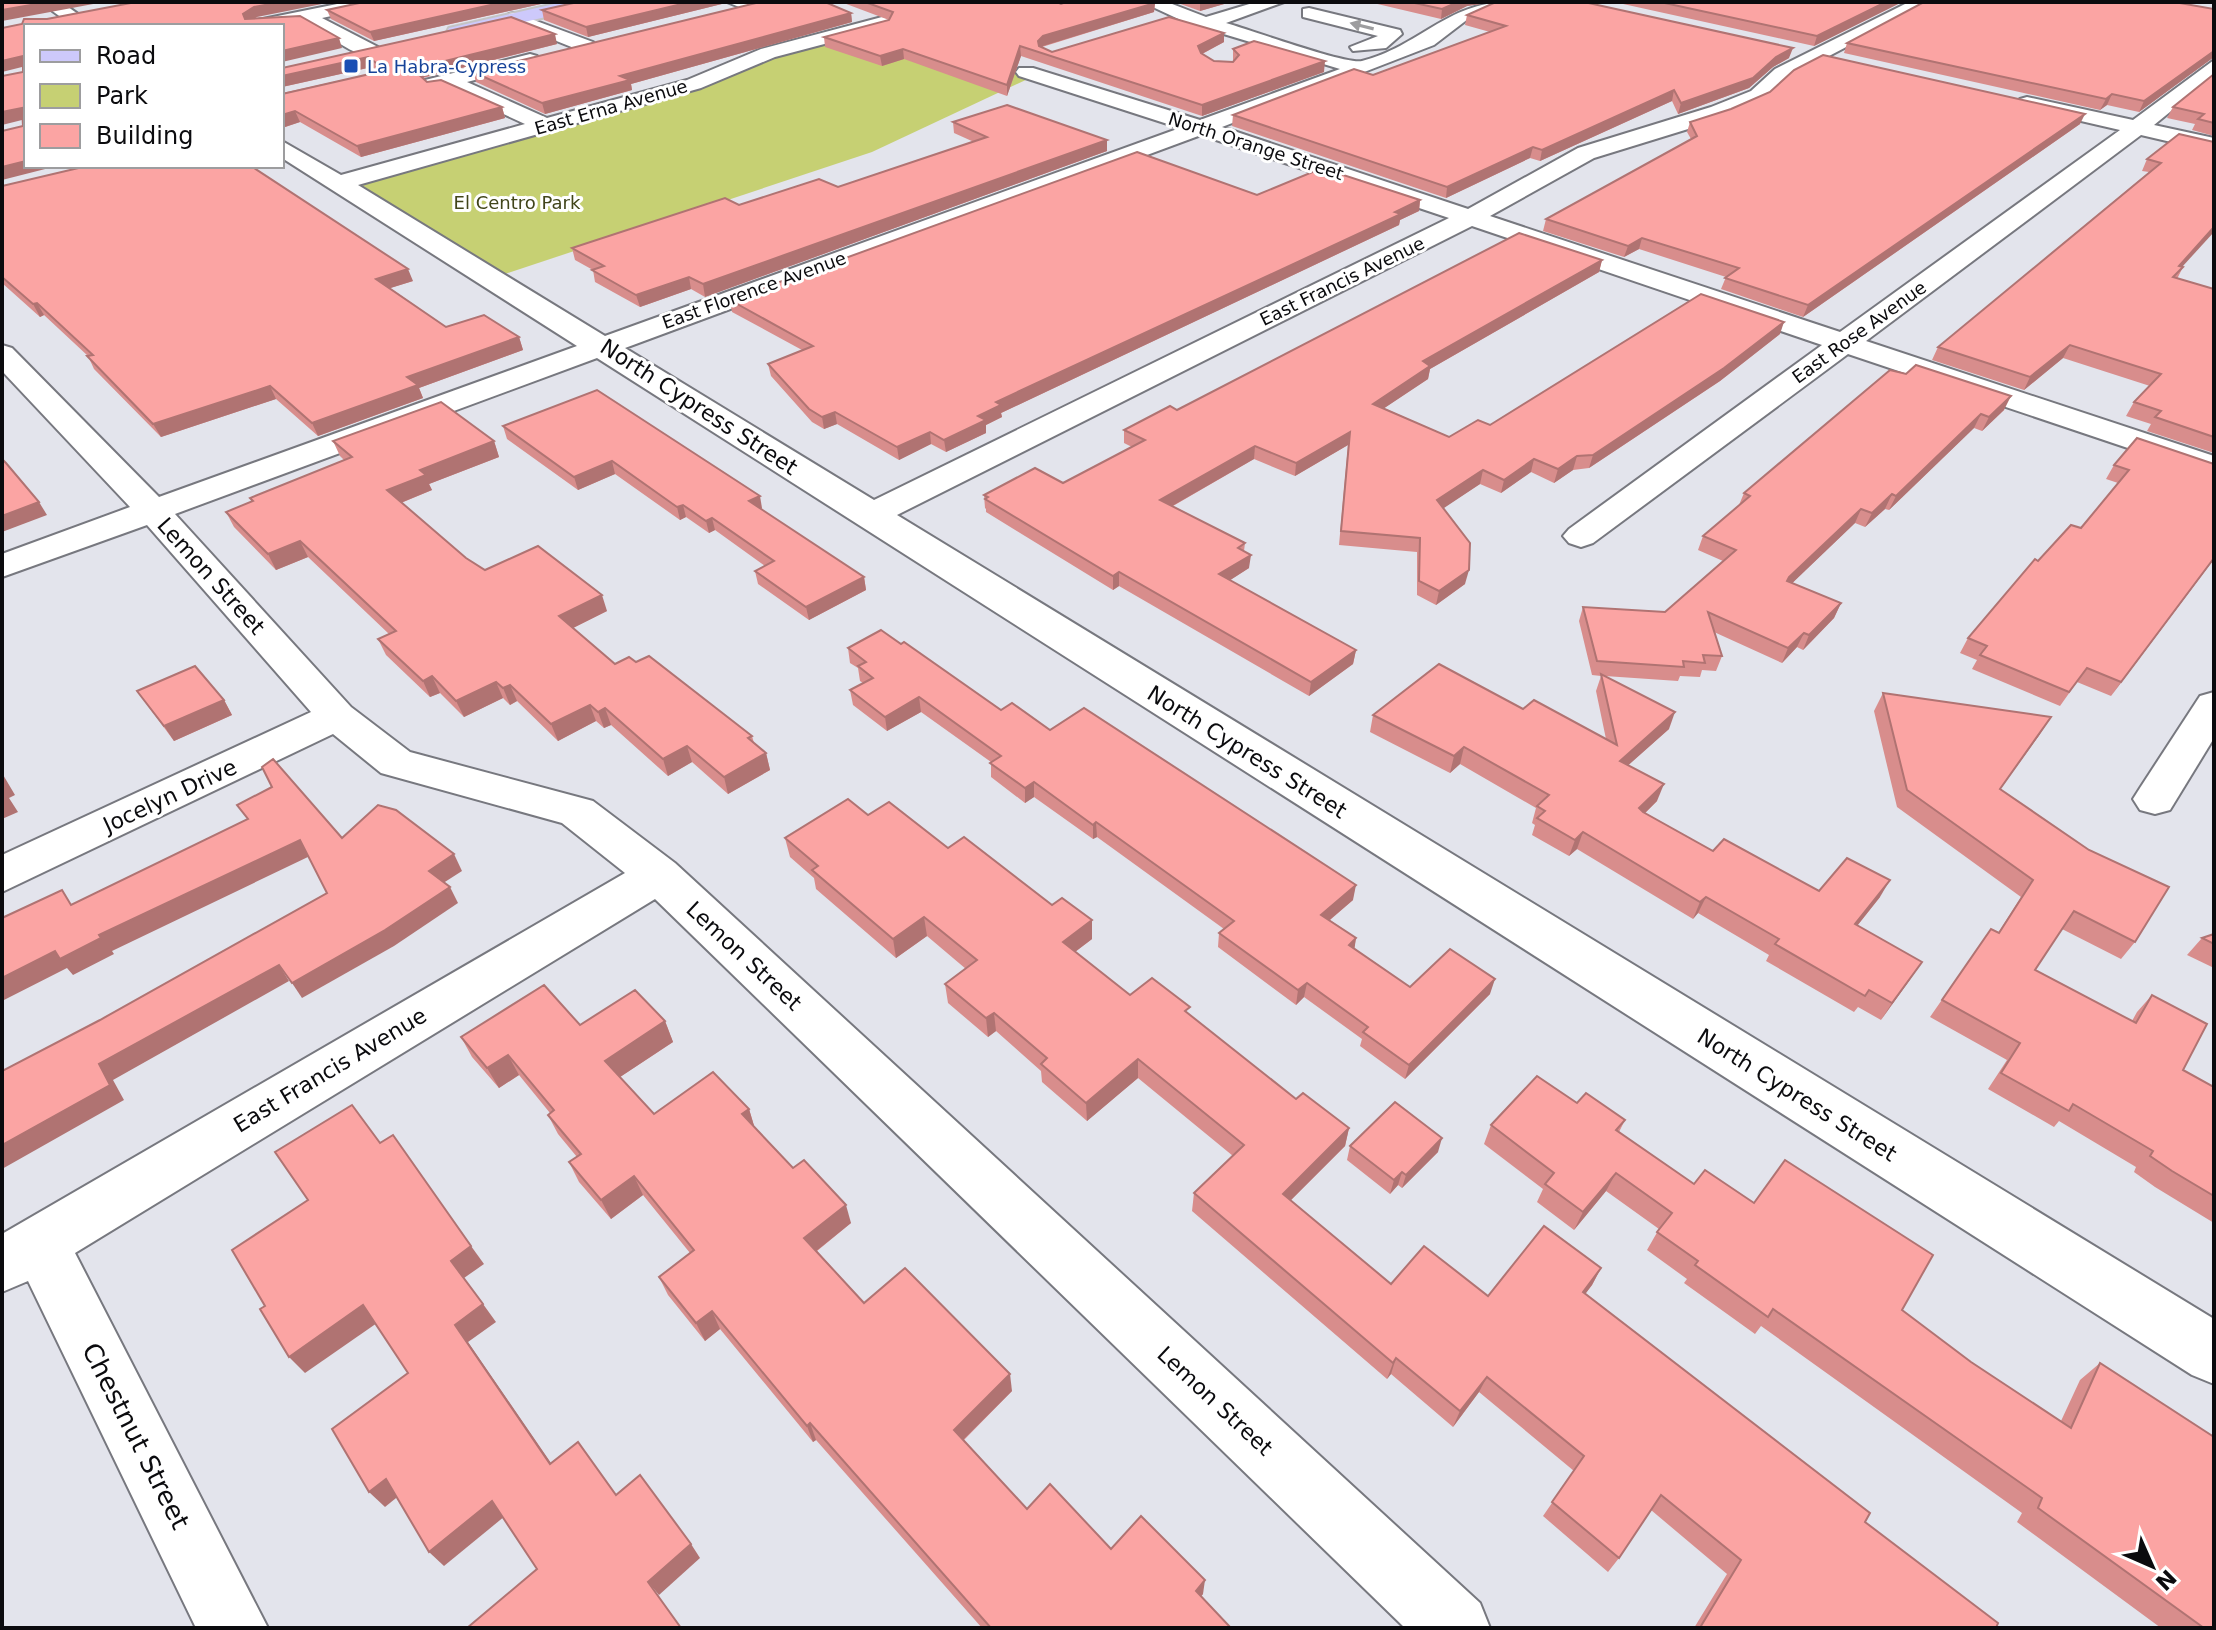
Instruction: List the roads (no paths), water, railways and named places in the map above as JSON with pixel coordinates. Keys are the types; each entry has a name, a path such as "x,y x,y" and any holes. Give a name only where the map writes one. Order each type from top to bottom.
{"main road":[{"path":"443,35 571,3"}],"street":[{"path":"49,2 79,21"},
{"path":"267,24 373,2"},
{"path":"1151,2 1206,23 1360,69"},
{"path":"1206,23 1275,2"},
{"path":"1284,20 1342,2"},
{"name":"East Florence Avenue","path":"2,566 1197,126 1360,69 1427,41 1462,15 1499,2"},
{"name":"East Francis Avenue","path":"868,516 1469,218 1586,153 1719,112 1758,95 1782,73 1923,2"},
{"path":"719,13 750,3"},
{"path":"44,22 79,21 102,11"},
{"name":"East Erna Avenue","path":"337,183 694,84 768,53 882,23 841,11"},
{"path":"1225,51 1272,24 1362,47 1394,37 1309,13"},
{"path":"1150,23 1178,14"},
{"path":"304,16 363,49"},
{"path":"515,18 594,44 440,82 544,125"},
{"path":"1786,48 1846,62"},
{"name":"East Rose Avenue","path":"1581,536 2137,128 2214,66"},
{"name":"North Orange Street","path":"1026,72 1197,126 2214,467"},
{"path":"1999,97 2214,145"},
{"name":"North Cypress Street","path":"284,149 2214,1354"},
{"name":"Lemon Street","path":"2,354 152,510 337,716 396,763 577,812 659,875 1455,1628"},
{"path":"2155,799 2214,705"},
{"name":"Jocelyn Drive","path":"2,875 337,716"},
{"name":"East Francis Avenue","path":"21,1254 659,875"},
{"name":"Chestnut Street","path":"21,1254 233,1628"}],"place":[{"name":"La Habra-Cypress","path":"351,66"}],"park label":[{"name":"El Centro Park","path":"517,202"}]}
